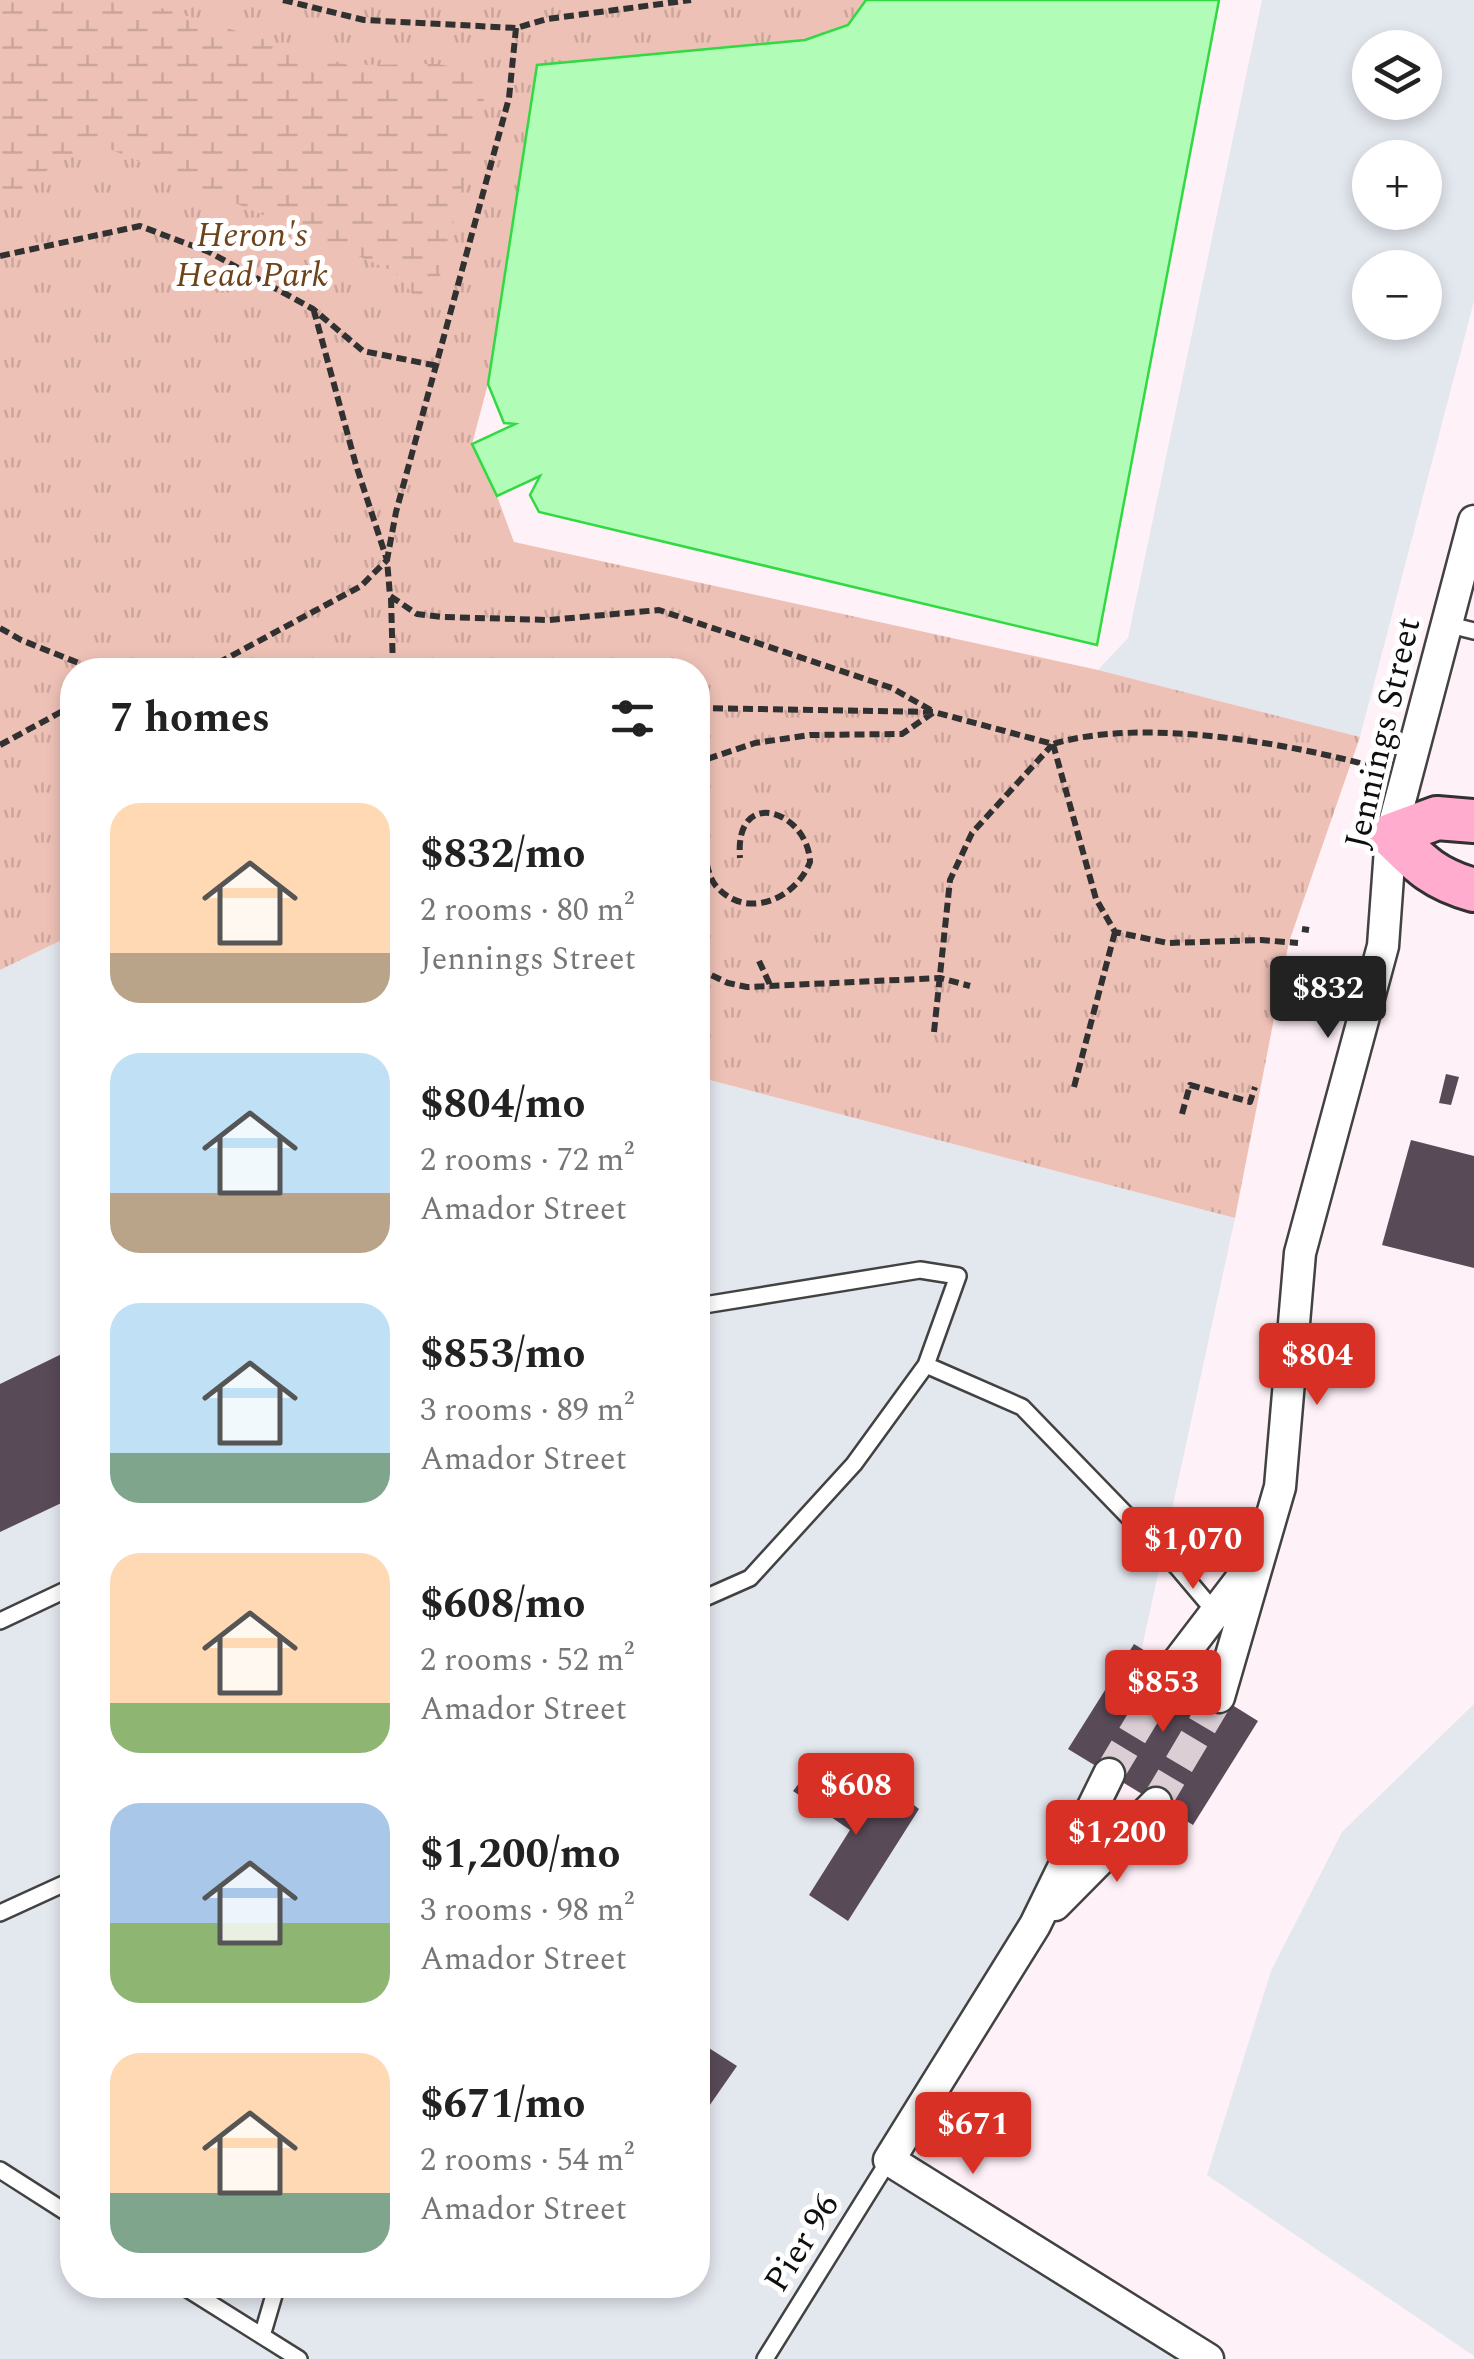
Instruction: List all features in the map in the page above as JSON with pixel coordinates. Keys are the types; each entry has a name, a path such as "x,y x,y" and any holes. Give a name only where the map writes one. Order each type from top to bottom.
{"main road":[{"path":"1474,821 1437,818 1392,834 1426,870 1448,883 1474,890"}],"street":[{"name":"Jennings Street","path":"1220,1697 1280,1486 1300,1253 1383,946 1392,834 1407,776 1460,628 1474,521"},
{"path":"1172,1668 1260,1553"},
{"path":"1110,1774 1036,1925 889,2160 1208,2359"},
{"path":"1036,1925 1156,1803"}],"lane":[{"path":"710,1304 920,1270 958,1276 926,1365 854,1464 750,1578 710,1596"},
{"path":"926,1365 1022,1407 1177,1567 1215,1612"},
{"path":"0,1621 60,1593"},
{"path":"0,1913 60,1886"},
{"name":"Pier 96","path":"766,2359 889,2160"},
{"path":"0,2170 60,2208"},
{"path":"202,2298 298,2359"},
{"path":"262,2336 273,2298"}],"path":[{"path":"284,0 364,20 516,28 547,19 691,0"},
{"path":"227,658 361,586 387,560 396,512 509,98 516,28"},
{"path":"0,256 140,226 209,252 313,310 363,351 438,366"},
{"path":"313,310 387,560 393,658"},
{"path":"390,596 418,614 442,618 549,620 659,610 892,688 934,712"},
{"path":"0,628 66,658"},
{"path":"710,708 934,712 1053,744 1071,739 1144,734 1210,736 1316,752 1407,776"},
{"path":"0,745 60,712"},
{"path":"710,758 755,744 810,735 902,734 934,712"},
{"path":"1053,744 1096,900 1115,932 1074,1087"},
{"path":"934,1032 950,880 972,833 1053,744"},
{"path":"710,870 720,890 746,902 780,899 799,882 810,862 810,853 784,818 768,811 745,823 739,842 740,858"},
{"path":"1115,932 1168,942 1298,943"},
{"path":"760,962 771,988"},
{"path":"710,975 728,983 771,988 816,982 940,978 970,986"},
{"path":"1182,1114 1190,1085 1250,1102 1255,1086"}],"shaded area":[{"path":"866,0 1219,0 1097,645 539,512 530,495 540,476 497,496 472,444 515,424 504,423 488,384 537,65 805,40 848,25"},
{"path":"1262,0 1474,0 1474,301 1360,737 1098,670 1128,638"},
{"path":"60,941 60,2298 710,2298 710,1080 1235,1218 1100,1842 890,2159 1208,2359 0,2359 0,970"},
{"path":"1474,1704 1474,2356 1207,2175 1271,1971 1342,1832"}],"green space":[{"name":"Heron's Head Park","path":"0,0 866,0 848,25 805,40 537,65 488,384 472,444 514,542 1098,670 1360,737 1289,942 1235,1218 710,1080 710,658 60,658 60,941 0,970"},
{"path":"0,0 135,0 348,65 437,64 472,70 484,100 437,288 426,311 395,272 110,149 62,156 33,184 0,207"}],"building":[{"path":"1446,1074 1459,1077 1451,1105 1439,1103"},
{"path":"1411,1140 1474,1156 1474,1268 1382,1245"},
{"path":"60,1355 60,1504 0,1532 0,1384"},
{"path":"1134,1644 1258,1721 1193,1825 1068,1749"},
{"path":"811,1768 872,1803 885,1783 919,1809 848,1921 809,1895 850,1830 793,1791"},
{"path":"710,2049 737,2066 710,2105"}],"tunnel":[{"path":"1109,1774 1173,1668"},
{"path":"1156,1803 1219,1697"}]}
